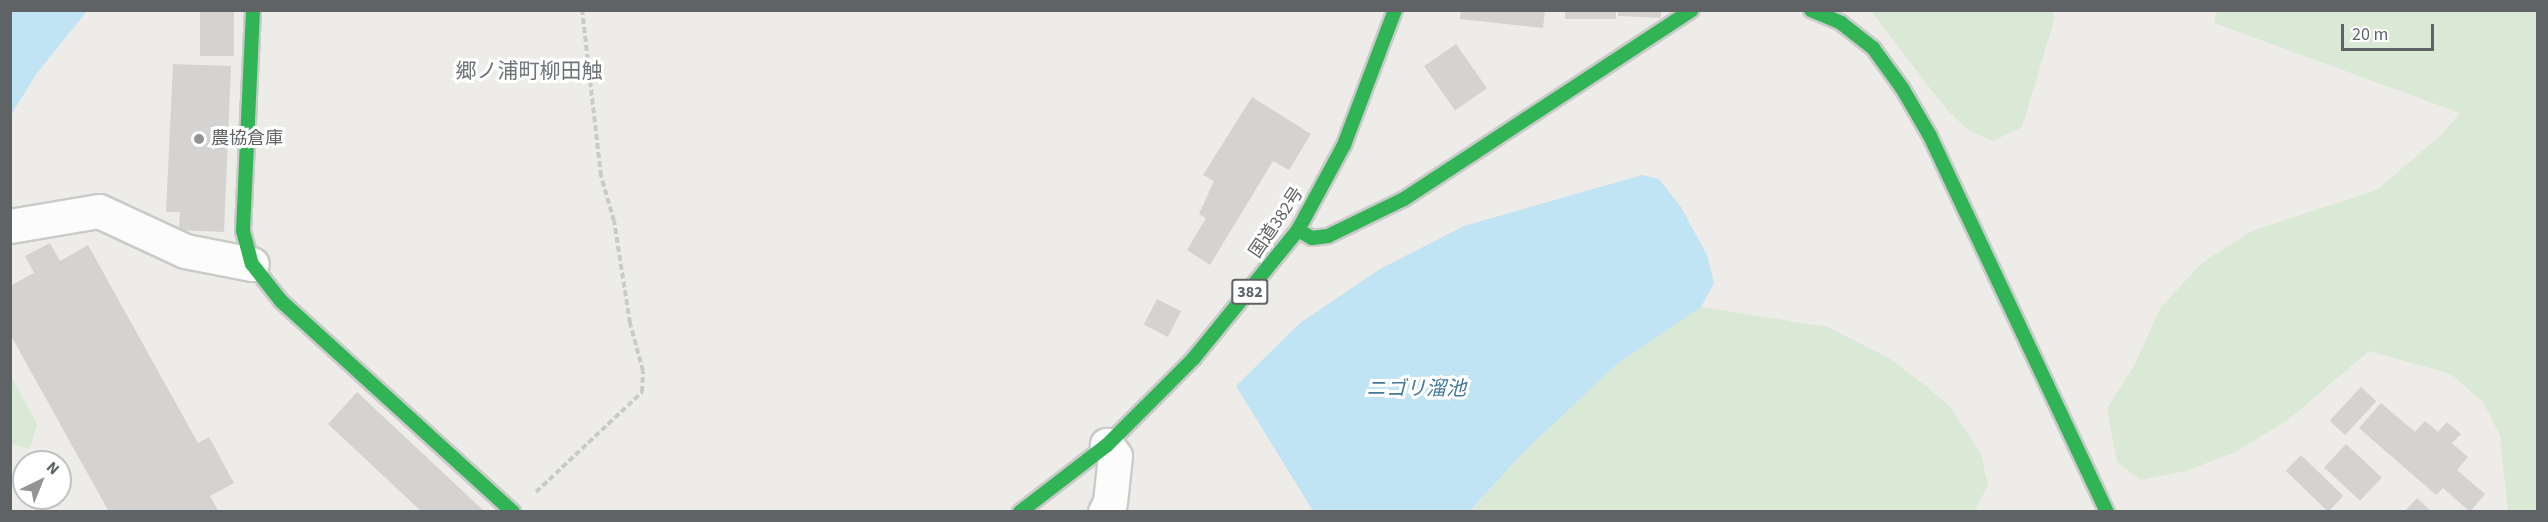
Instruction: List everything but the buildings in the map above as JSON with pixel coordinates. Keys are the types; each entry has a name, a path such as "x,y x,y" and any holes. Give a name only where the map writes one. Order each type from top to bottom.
{"main road":[{"path":"253,10 243,231 252,264 281,301 513,512"},
{"name":"国道382号","path":"1020,512 1107,445 1194,358 1298,230 1344,145 1395,10"},
{"path":"1298,230 1312,238 1328,236 1404,199 1692,10"},
{"path":"1811,10 1841,23 1873,48 1902,88 1930,136 2107,512"}],"street":[{"path":"10,226 99,211 185,251 252,264"},
{"path":"1105,512 1110,502 1115,456 1107,445"}],"path":[{"path":"530,498 642,392 643,371 630,323 614,221 601,176 582,10"}],"green space":[{"path":"1871,11 2051,11 2055,17 2022,127 1993,141 1968,130 1946,109"},
{"path":"2217,11 2537,11 2537,511 2508,511 2500,435 2483,402 2451,374 2369,351 2288,420 2235,452 2186,471 2141,480 2117,462 2107,408 2134,366 2161,307 2202,263 2252,231 2377,190 2441,135 2460,113 2214,23"},
{"path":"1701,307 1828,327 1887,357 1950,407 1981,454 1988,486 1974,511 1470,512 1523,453 1617,364"},
{"path":"10,374 37,424 30,449 11,444"}],"water":[{"path":"11,10 87,11 37,73 11,115"},
{"name":"ニゴリ溜池","path":"1642,175 1659,179 1681,207 1707,255 1714,283 1701,307 1617,364 1523,453 1470,511 1313,511 1236,386 1300,323 1380,269 1464,226"}],"traffic: fast":[{"path":"253,10 243,231 252,264 281,301 513,512"},
{"path":"1020,512 1107,445 1194,358 1298,230 1344,145 1395,10"},
{"path":"1298,230 1312,238 1328,236 1404,199 1692,10"},
{"path":"1811,10 1841,23 1873,48 1902,88 1930,136 2107,512"}],"place":[{"name":"農協倉庫","path":"199,139"}],"district":[{"name":"郷ノ浦町柳田触","path":"529,71"}]}
